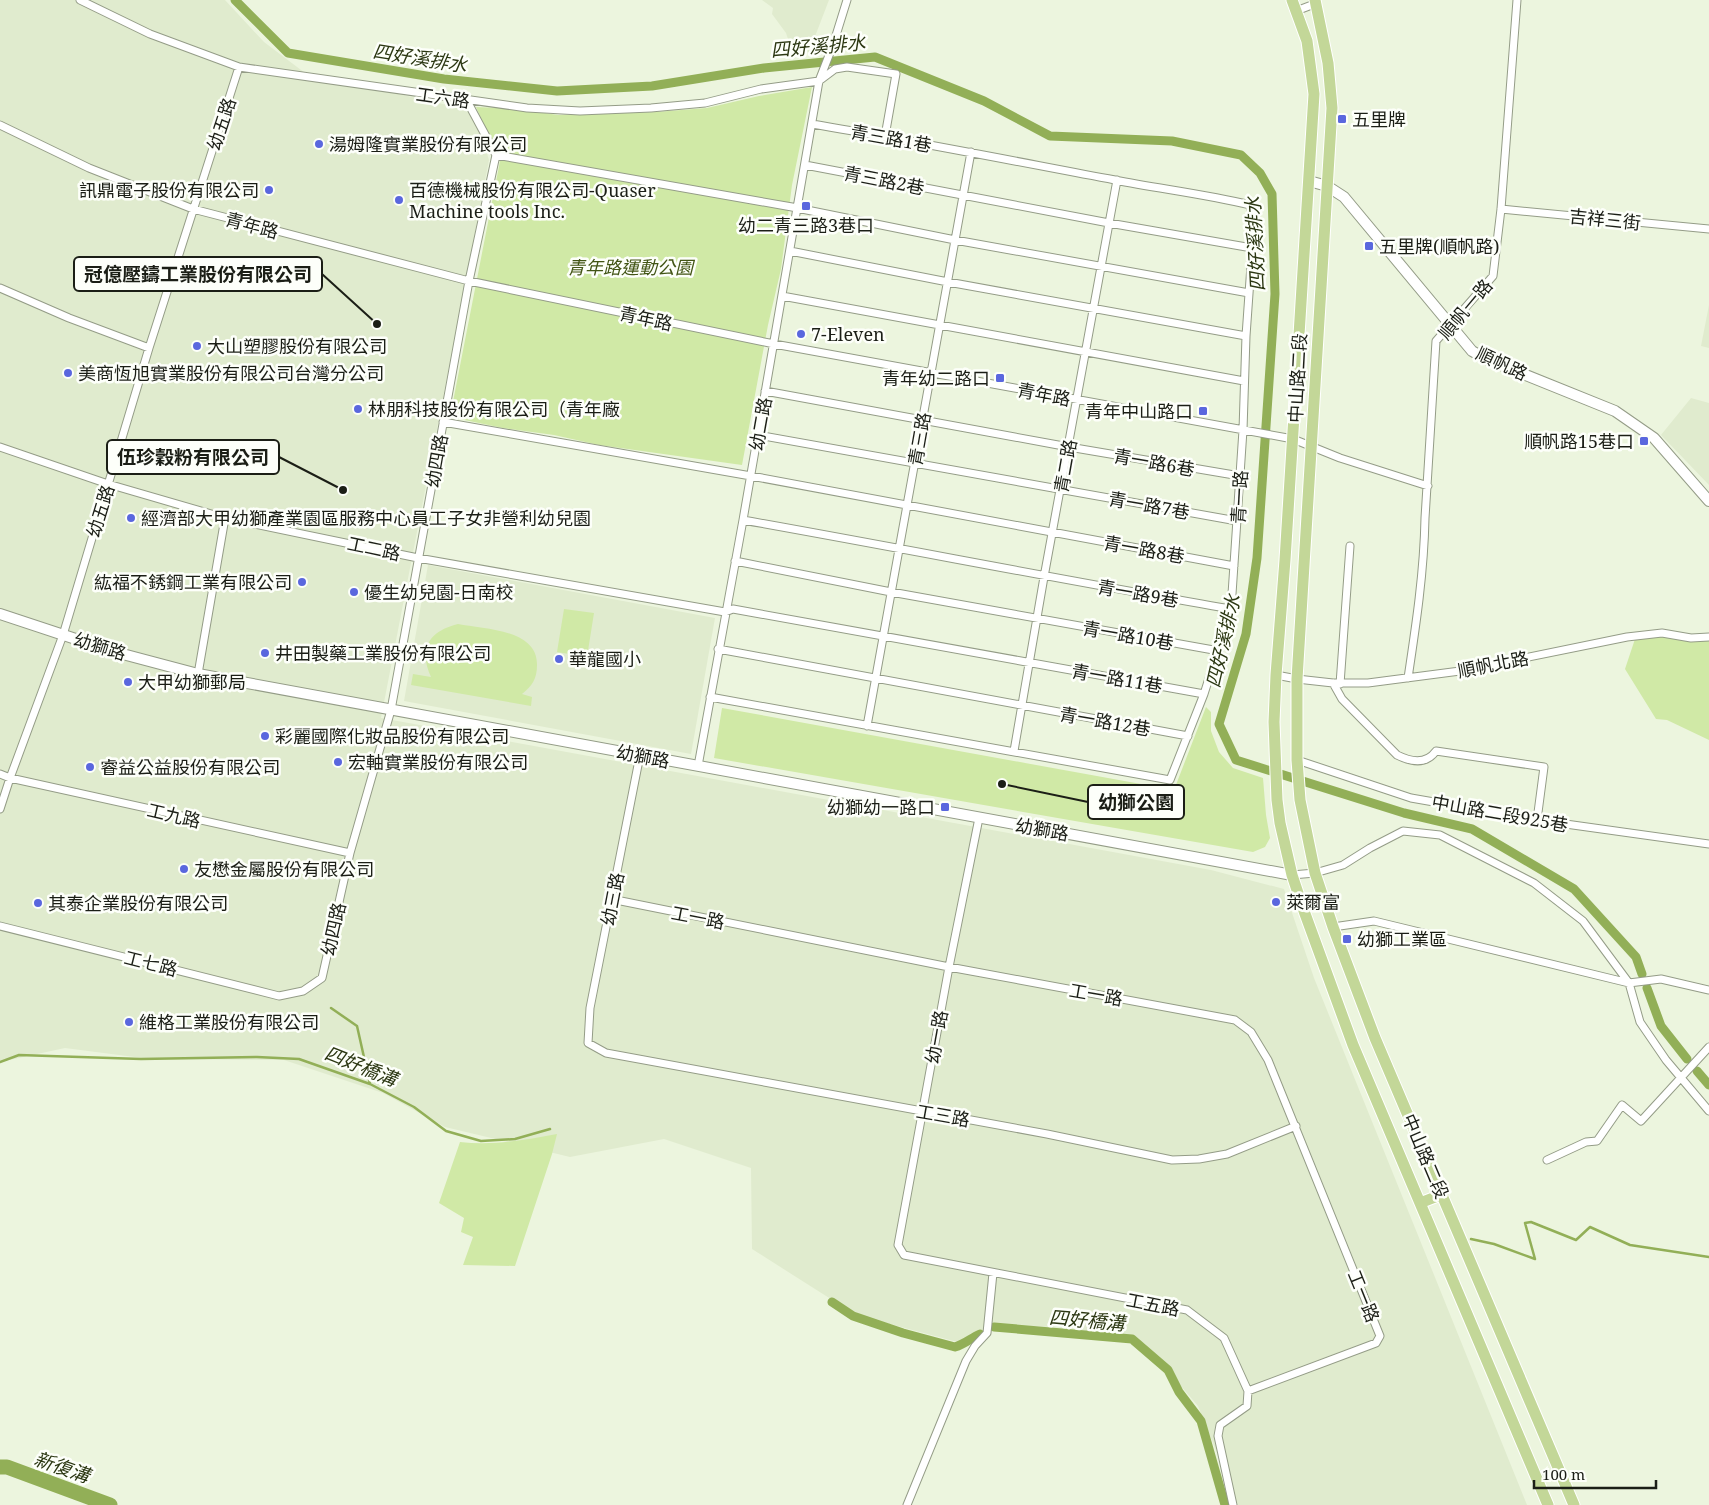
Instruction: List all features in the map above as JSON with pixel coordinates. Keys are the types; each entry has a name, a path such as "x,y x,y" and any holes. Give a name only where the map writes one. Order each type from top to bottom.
{"main road":[{"name":"中山路二段","path":"1316,1 1328,63 1332,108 1297,679 1297,760 1300,800 1315,873 1333,927 1375,1038 1574,1505"},
{"name":"中山路二段","path":"1294,5 1307,41 1314,94 1293,439 1276,675 1274,722 1277,800 1280,823 1292,875 1310,929 1354,1044 1548,1505"},
{"path":"1420,1203 1442,1194"}],"street":[{"name":"工六路","path":"80,0 150,34 239,67 528,108 580,111 651,108 705,103 761,89 819,81"},
{"name":"幼二路","path":"698,766 751,476 819,81 847,0"},
{"name":"順帆一路","path":"1408,678 1418,614 1428,486 1436,341 1493,276 1501,209 1517,0"},
{"path":"1294,5 1316,1"},
{"name":"幼五路","path":"0,809 63,635 149,348 239,67"},
{"path":"819,81 835,69 847,67 874,69 896,74 885,136"},
{"path":"466,100 496,155 1248,293"},
{"name":"青三路1巷","path":"812,124 1214,196 1250,205"},
{"name":"青年路","path":"0,125 89,168 194,209 469,281 774,344 1293,439 1310,447 1428,486"},
{"name":"青三路","path":"867,726 971,152"},
{"name":"幼四路","path":"303,992 322,978 350,854 391,710 469,281 496,155"},
{"name":"青三路2巷","path":"804,165 1252,248"},
{"name":"青二路","path":"1014,751 1117,180"},
{"path":"1309,181 1327,186"},
{"name":"順帆路","path":"1327,186 1344,197 1472,351 1486,359 1615,411 1654,438 1709,501"},
{"name":"青一路","path":"1014,751 1170,780 1204,694 1231,609 1243,430 1248,293 1254,223 1250,205"},
{"name":"吉祥三街","path":"1501,209 1709,229"},
{"path":"790,251 948,282 1246,336"},
{"path":"0,288 69,318 149,348"},
{"path":"782,296 1244,380"},
{"name":"青一路6巷","path":"765,392 1240,476"},
{"name":"青一路8巷","path":"443,422 751,476 1234,566"},
{"name":"青一路7巷","path":"758,435 1237,521"},
{"name":"工二路","path":"0,447 108,484 225,518 418,558 726,612 733,609 883,636"},
{"path":"198,674 225,518"},
{"name":"青一路9巷","path":"743,520 900,548 1044,577 1231,609"},
{"path":"1350,546 1337,683 1342,699 1397,755 1408,761 1421,761 1432,758 1436,751 1544,767 1537,820"},
{"name":"青一路10巷","path":"735,561 891,592 1219,651"},
{"name":"幼獅路","path":"0,614 115,652 198,674 1292,875"},
{"name":"順帆北路","path":"1276,675 1337,683 1368,683 1460,671 1627,637 1662,633 1691,638 1709,637"},
{"name":"青一路11巷","path":"883,636 1204,694"},
{"name":"青一路12巷","path":"718,650 1188,736"},
{"path":"710,697 1014,751"},
{"name":"幼三路","path":"588,1043 590,1008 640,755"},
{"name":"中山路二段925巷","path":"1297,760 1411,798 1537,820 1709,844"},
{"name":"工九路","path":"0,774 10,778 350,854"},
{"name":"幼一路","path":"904,1256 898,1245 949,967 979,818"},
{"path":"1292,875 1315,873 1343,865 1403,831 1440,835 1534,883 1583,921 1628,983 1640,1022 1666,1060 1709,1110"},
{"name":"工一路","path":"612,899 949,967 1235,1020 1252,1032 1268,1060 1296,1126 1380,1336 1376,1343 1248,1391"},
{"path":"1333,927 1374,921 1628,983 1661,979 1709,990"},
{"name":"工七路","path":"0,926 279,996 303,992"},
{"name":"工三路","path":"588,1043 606,1054 1047,1134 1172,1160 1199,1159 1228,1154 1296,1126"},
{"path":"1547,1160 1586,1142 1597,1141 1622,1105 1641,1121 1709,1047"},
{"path":"1703,1053 1709,1059"},
{"name":"工五路","path":"904,1256 1187,1310 1224,1338 1248,1391"},
{"path":"906,1505 966,1360 987,1333 993,1273"},
{"path":"1233,1505 1218,1436 1220,1425 1247,1406 1248,1391"}],"shaded area":[{"path":"0,0 225,0 264,42 305,73 474,111 489,160 381,718 1211,870 1284,889 1314,978 1527,1505 1238,1505 1198,1406 1144,1343 1070,1328 994,1324 965,1344 856,1315 752,1249 751,1168 664,1139 570,1157 445,1127 383,1093 284,1060 150,1059 65,1048 0,1062"},
{"path":"762,0 829,0 809,52 792,51 786,33 772,14 773,8"},
{"path":"1709,305 1709,348 1701,346"},
{"path":"1691,398 1709,403 1709,485 1661,435"},
{"name":"華龍國小","path":"428,565 715,618 691,754 404,701"}],"green space":[{"name":"青年路運動公園","path":"812,87 792,185 781,269 768,325 742,465 599,445 554,435 503,428 450,417 500,161 476,107 519,109 558,115 656,112 707,108 759,96"},
{"path":"564,609 594,613 587,657 557,652"},
{"path":"458,624 507,633 529,644 535,653 537,670 533,682 522,694 532,697 531,706 411,685 413,674 431,677 427,667 426,650 433,636 448,627"},
{"path":"1661,636 1675,639 1709,641 1709,740 1667,720 1656,719 1625,669 1635,639"},
{"path":"1206,707 1211,712 1211,731 1219,752 1233,768 1263,778 1270,838 1265,847 1253,852 714,758 722,708 1174,790"},
{"path":"557,1134 515,1266 463,1265 473,1237 461,1232 464,1218 439,1203 460,1142 496,1143"}],"waterway":[{"name":"四好溪排水","path":"235,0 288,53 444,79 557,91 652,86 764,68 875,57 984,101 1050,136 1172,141 1241,155 1260,173 1272,194 1275,294 1257,558 1246,634 1219,724 1236,760 1404,813 1472,829 1574,889 1636,957 1642,974"},
{"name":"四好溪排水","path":"1647,988 1661,1026 1687,1059"},
{"path":"331,1008 357,1026 370,1084"},
{"name":"四好橋溝","path":"0,1062 19,1055 141,1059 257,1057 299,1059 370,1084 414,1107 446,1131 481,1141 515,1139 550,1129"},
{"name":"四好溪排水","path":"1697,1071 1709,1085"},
{"path":"1471,1239 1494,1244 1535,1259 1525,1223 1531,1222 1576,1240 1590,1227 1630,1245 1709,1257"},
{"name":"四好橋溝","path":"832,1302 853,1316 903,1333 955,1347 980,1334"},
{"name":"四好橋溝","path":"994,1327 1132,1339 1168,1370 1179,1392 1201,1421 1225,1505"},
{"name":"新復溝","path":"0,1467 7,1467 110,1505"}],"place":[{"name":"五里牌","path":"1342,119"},
{"name":"湯姆隆實業股份有限公司","path":"319,144"},
{"name":"訊鼎電子股份有限公司","path":"269,190"},
{"name":"百德機械股份有限公司-Quaser Machine tools Inc.","path":"399,200"},
{"name":"幼二青三路3巷口","path":"806,206"},
{"name":"五里牌(順帆路)","path":"1369,246"},
{"name":"冠億壓鑄工業股份有限公司","path":"377,324"},
{"name":"7-Eleven","path":"801,334"},
{"name":"大山塑膠股份有限公司","path":"197,346"},
{"name":"美商恆旭實業股份有限公司台灣分公司","path":"68,373"},
{"name":"青年幼二路口","path":"1000,378"},
{"name":"林朋科技股份有限公司（青年廠","path":"358,409"},
{"name":"青年中山路口","path":"1203,411"},
{"name":"順帆路15巷口","path":"1644,441"},
{"name":"伍珍穀粉有限公司","path":"343,490"},
{"name":"經濟部大甲幼獅產業園區服務中心員工子女非營利幼兒園","path":"131,518"},
{"name":"紘福不銹鋼工業有限公司","path":"302,582"},
{"name":"優生幼兒園-日南校","path":"354,592"},
{"name":"井田製藥工業股份有限公司","path":"265,653"},
{"name":"華龍國小","path":"559,659"},
{"name":"大甲幼獅郵局","path":"128,682"},
{"name":"彩麗國際化妝品股份有限公司","path":"265,736"},
{"name":"宏軸實業股份有限公司","path":"338,762"},
{"name":"睿益公益股份有限公司","path":"90,767"},
{"name":"幼獅公園","path":"1002,784"},
{"name":"幼獅幼一路口","path":"945,807"},
{"name":"友懋金屬股份有限公司","path":"184,869"},
{"name":"萊爾富","path":"1276,902"},
{"name":"其泰企業股份有限公司","path":"38,903"},
{"name":"幼獅工業區","path":"1347,939"},
{"name":"維格工業股份有限公司","path":"129,1022"}]}
